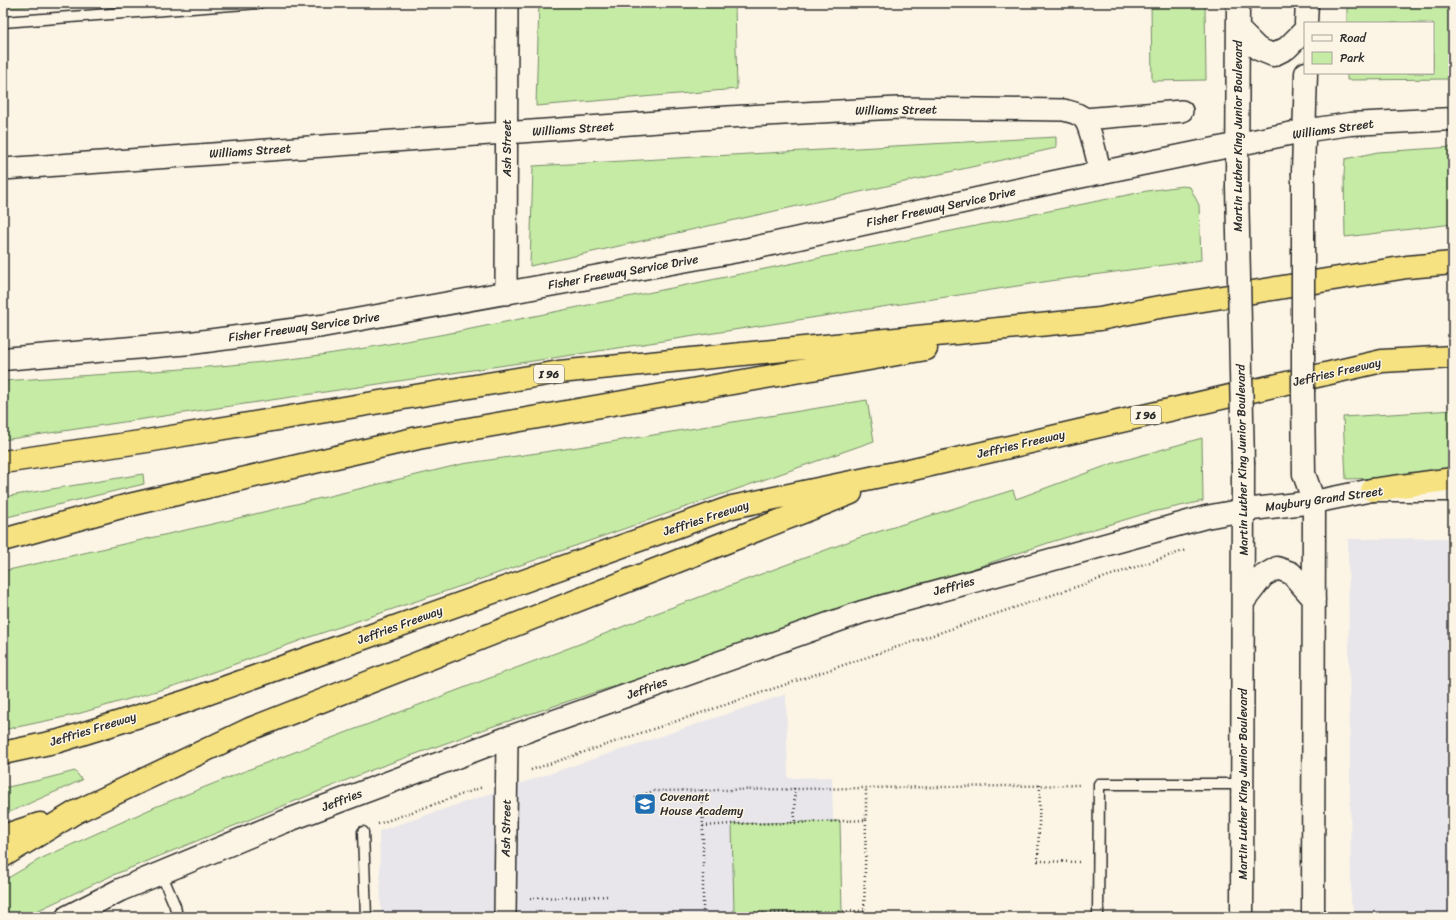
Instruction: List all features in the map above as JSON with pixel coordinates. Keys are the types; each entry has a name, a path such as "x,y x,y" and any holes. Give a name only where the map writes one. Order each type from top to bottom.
{"highway":[{"name":"I 96","path":"3,462 147,441 559,372 1100,319 1161,307 1399,268 1453,263"},
{"path":"3,540 125,506 418,438 1100,319"},
{"name":"Jeffries Freeway","path":"3,753 59,741 184,702 732,508 910,470 1382,361 1453,357"},
{"path":"3,856 76,812 250,729 910,470"},
{"path":"1372,490 1453,479"},
{"path":"3,836 76,812"}],"street":[{"name":"Ash Street","path":"506,294 507,3"},
{"name":"Martin Luther King Junior Boulevard","path":"1238,3 1237,186 1244,510 1242,917"},
{"path":"1306,22 1307,3"},
{"path":"1238,29 1258,49 1273,55 1287,48 1304,31"},
{"path":"1306,74 1303,132 1304,474 1314,502 1313,917"},
{"name":"Williams Street","path":"3,169 720,118 898,108 1064,110 1076,113 1084,119"},
{"path":"1101,173 1084,119 1182,111"},
{"name":"Williams Street","path":"1237,146 1350,124 1453,119"},
{"name":"Fisher Freeway Service Drive","path":"3,359 191,343 322,326 749,249 1101,173 1237,146"},
{"name":"Maybury Grand Street","path":"1244,510 1314,502 1372,490 1453,490"},
{"name":"Jeffries","path":"67,917 120,890 281,823 507,738 862,612 1206,517 1244,510"},
{"path":"1243,602 1263,576 1277,568 1291,573 1314,599"},
{"name":"Ash Street","path":"505,917 507,738"}],"lane":[{"path":"3,22 260,3"},
{"path":"1098,917 1099,784 1242,784"},
{"path":"363,832 366,917"},
{"path":"160,873 175,906 177,917"}],"path":[{"path":"363,832 358,831 507,779 1193,548"},
{"path":"1040,785 1038,861 1084,862"},
{"path":"635,798 653,790 1085,785"},
{"path":"794,788 795,823"},
{"path":"864,917 866,788"},
{"path":"701,790 704,917"},
{"path":"703,826 866,820"},
{"path":"530,898 610,896"},
{"path":"723,914 864,911"},
{"path":"826,912 827,917"}],"shaded area":[{"path":"1453,538 1453,917 1356,917 1351,902 1348,539"},
{"name":"Covenant House Academy","path":"786,694 788,778 832,777 836,917 381,917 379,831"}],"green space":[{"path":"3,3 43,3 43,6 3,8"},
{"path":"539,3 735,3 737,89 536,106"},
{"path":"1151,3 1205,3 1206,80 1152,81"},
{"path":"1347,3 1453,3 1453,79 1347,80 1347,74 1434,74 1434,22 1347,22"},
{"path":"1056,137 1056,148 530,266 533,166"},
{"path":"1453,147 1453,224 1345,237 1345,159 1378,152"},
{"path":"1182,186 1190,187 1199,205 1201,260 1043,282 553,358 3,440 3,381 255,363 374,347 456,332 1147,191"},
{"path":"867,400 874,441 464,585 310,637 177,685 74,715 3,730 4,571 230,520 462,464 592,445"},
{"path":"1453,410 1453,473 1412,477 1346,479 1343,417"},
{"path":"1202,438 1203,501 1144,514 1051,542 690,663 488,728 374,769 113,875 24,917 3,917 3,881 40,859 155,807 250,769 582,643 654,614 858,538 1013,490 1016,499 1111,464"},
{"path":"143,474 144,484 3,518 3,497"},
{"path":"75,771 82,780 3,815 3,788"},
{"path":"840,821 842,912 734,914 732,824"}],"place":[{"name":"Covenant House Academy","path":"645,804"}]}
